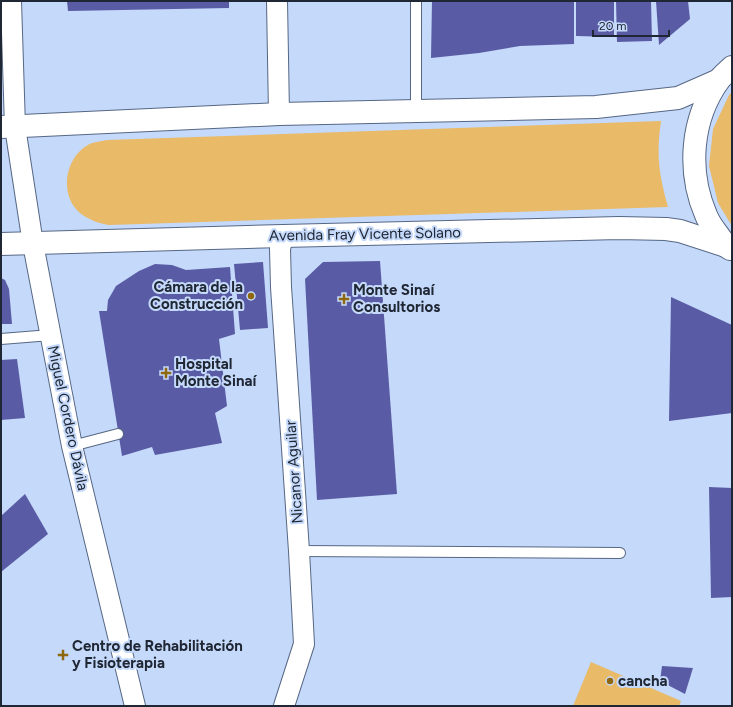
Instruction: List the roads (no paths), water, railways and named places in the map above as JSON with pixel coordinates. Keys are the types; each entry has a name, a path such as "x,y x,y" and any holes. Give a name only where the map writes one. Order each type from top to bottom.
{"main road":[{"path":"8,127 279,114 596,107 678,98 726,73"},
{"path":"726,73 702,111 694,146 695,182 706,216 729,248"},
{"name":"Avenida Fray Vicente Solano","path":"1,244 619,228 666,229 680,231 729,248"}],"street":[{"name":"Miguel Cordero Dávila","path":"11,1 8,127 33,244 72,446 135,706"},
{"path":"277,1 279,114"},
{"name":"Nicanor Aguilar","path":"283,236 280,249 281,287 304,644 284,706"}],"lane":[{"path":"416,1 416,111"},
{"path":"1,339 51,335"},
{"path":"72,446 118,434"},
{"path":"299,551 620,553"}],"place":[{"name":"Cámara de la Construcción","path":"251,296"},
{"name":"Monte Sinaí Consultorios","path":"344,299"},
{"name":"Hospital Monte Sinaí","path":"166,373"},
{"name":"Centro de Rehabilitación y Fisioterapia","path":"63,655"},
{"name":"cancha","path":"610,681"}]}
